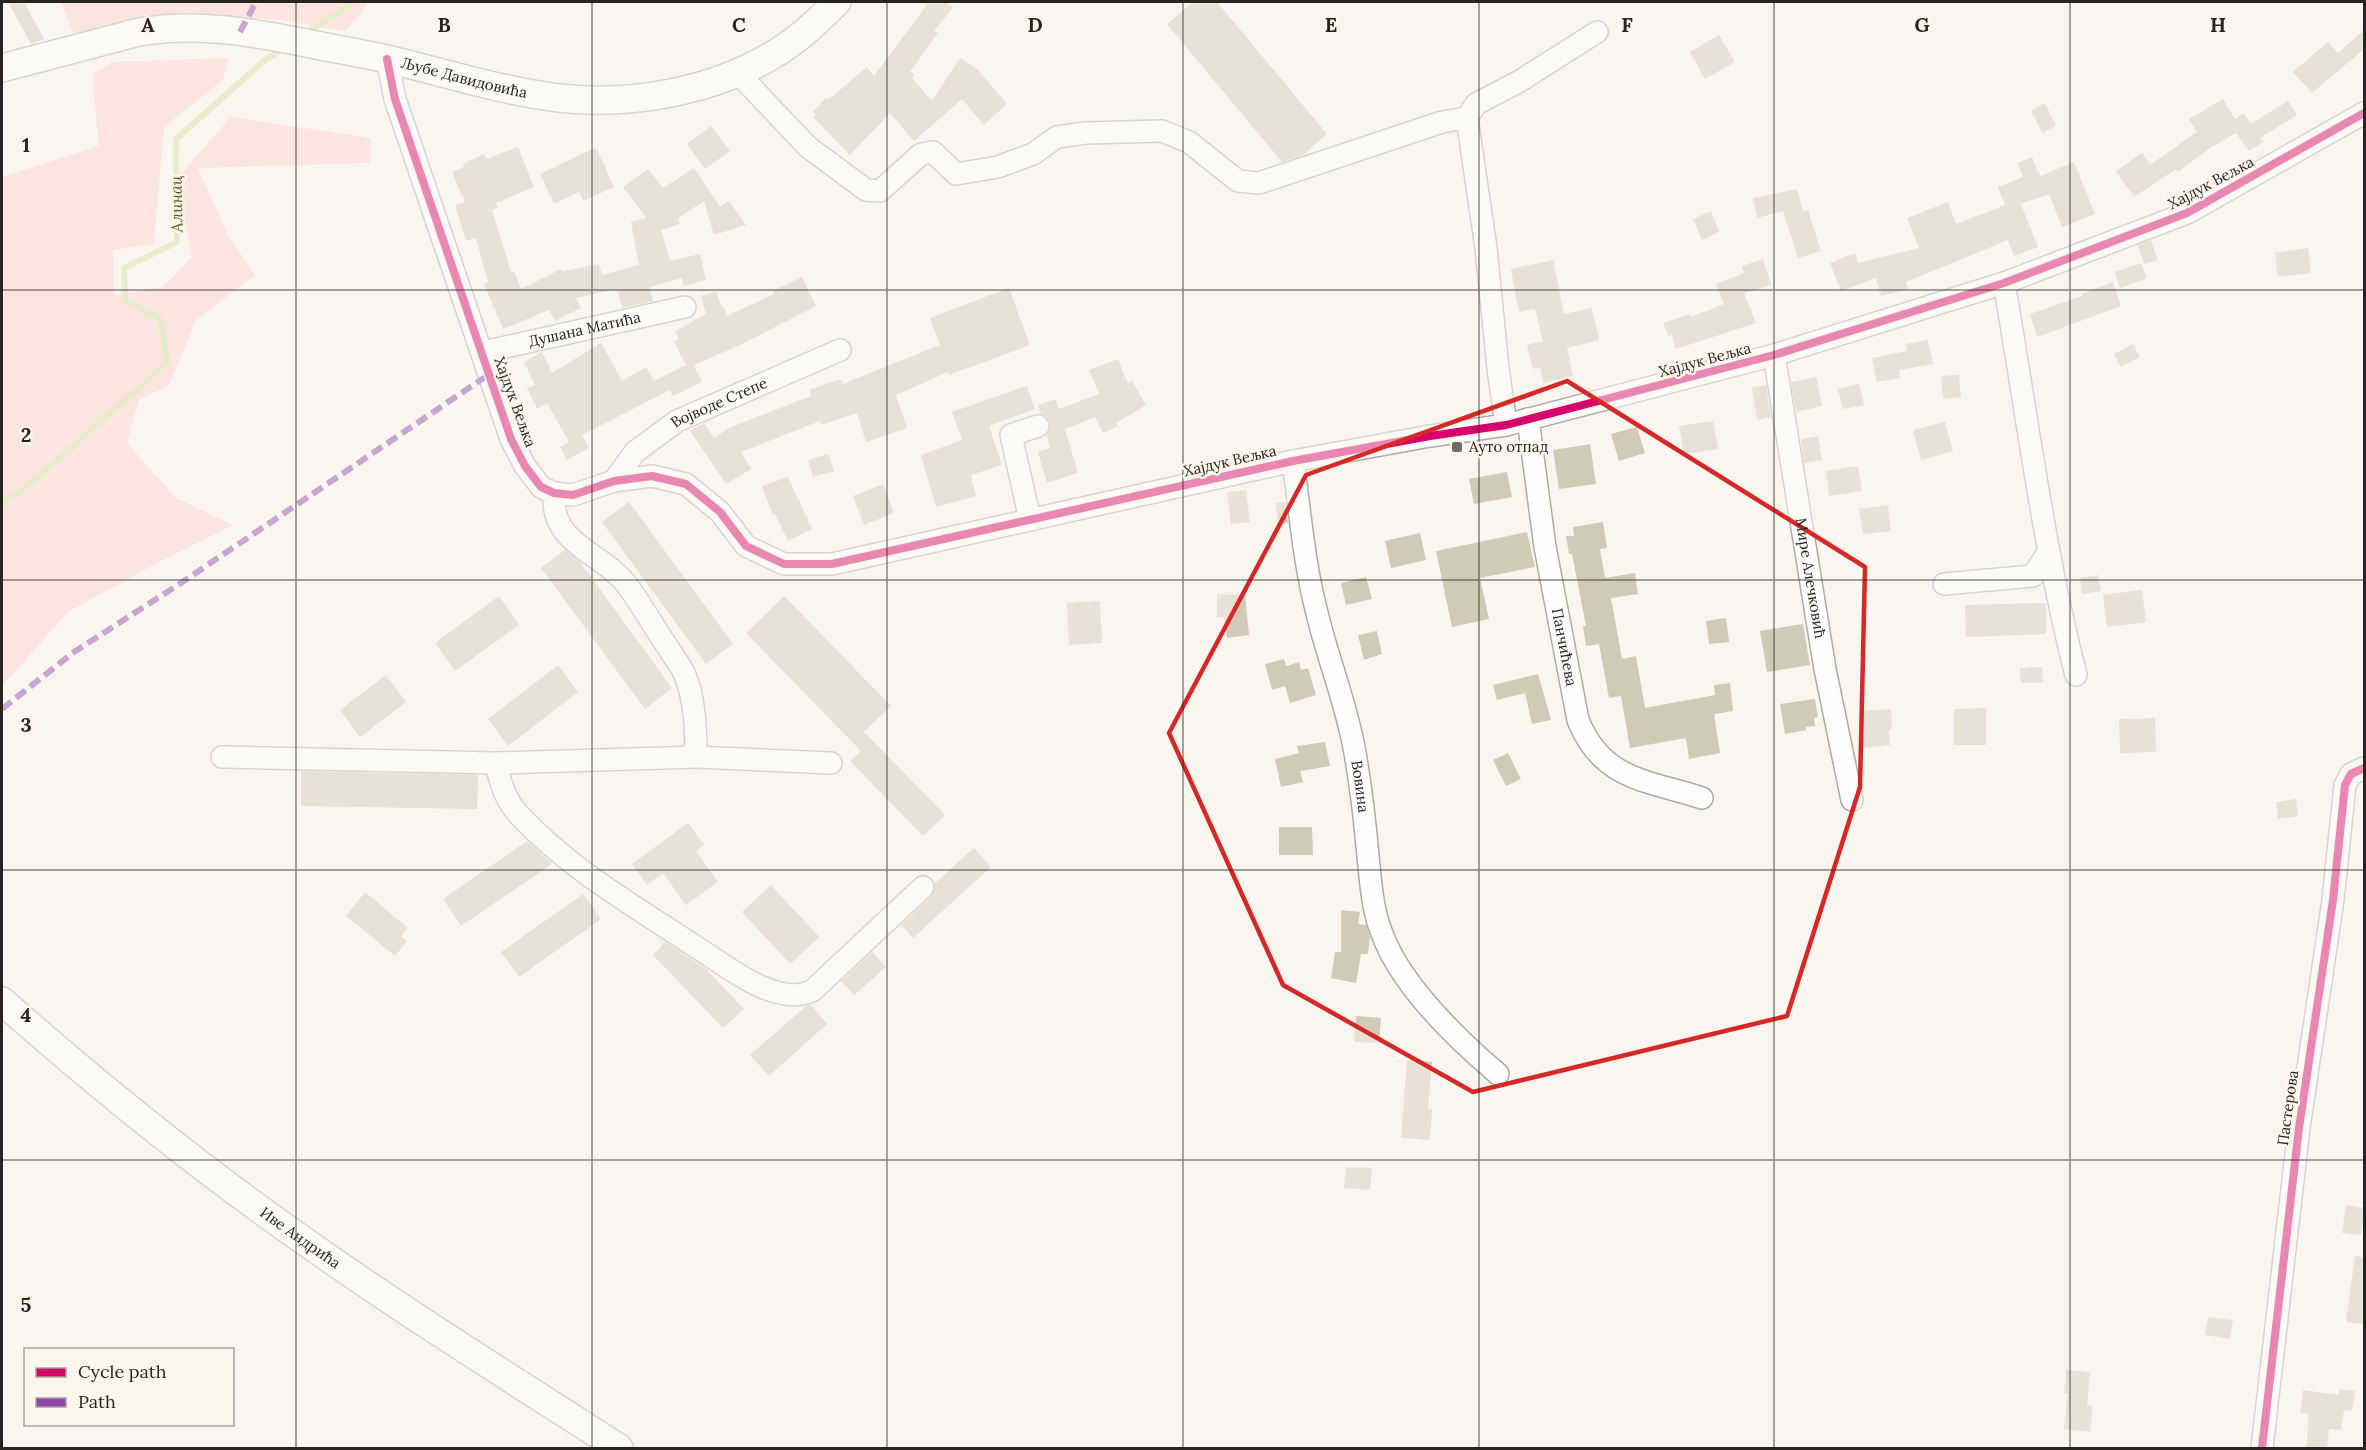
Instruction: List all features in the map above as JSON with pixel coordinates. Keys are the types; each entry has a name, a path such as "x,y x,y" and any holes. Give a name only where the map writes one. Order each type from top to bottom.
{"main road":[{"name":"Љубе Давидовића","path":"2,68 139,32 161,28 202,28 267,35 387,59 530,93 590,100 660,95 737,72 771,56 837,2"},
{"name":"Иве Андрића","path":"2,1001 127,1107 265,1214 373,1288 619,1449"}],"street":[{"path":"1506,425 1467,118 1476,104 1520,81 1597,32"},
{"name":"Хајдук Вељка","path":"387,59 396,99 511,440 525,466 541,487 554,493 573,495 614,481 652,476 686,484 720,512 746,546 784,564 832,564 1293,461 1430,436 1506,425 1774,356 2004,284 2187,213 2364,113"},
{"path":"737,72 808,147 866,190 880,191 921,154 933,152 956,174 998,167 1033,154 1057,137 1086,133 1162,132 1189,142 1238,181 1259,183 1442,122 1467,118"},
{"path":"2004,284 2048,552 2076,675"},
{"name":"Душана Матића","path":"483,352 685,307"},
{"name":"Војводе Степе","path":"614,481 634,452 677,421 840,350"},
{"name":"Мире Алечковић","path":"1774,356 1825,669 1852,800"},
{"name":"Панчићева","path":"1528,419 1545,547 1578,720 1584,734 1599,756 1618,771 1702,798"},
{"path":"1030,520 1011,435 1038,426"},
{"name":"Вовина","path":"1293,461 1316,610 1347,714 1358,768 1376,919 1387,946 1402,971 1452,1032 1498,1074"},
{"path":"554,493 555,514 563,532 578,546 602,561 626,584 684,673 693,707 696,757"},
{"path":"1944,584 2033,576 2048,552"},
{"path":"222,757 496,763 696,757 831,763"},
{"path":"496,763 501,785 511,805 564,856 600,883 739,974 776,992 798,996 812,991 923,887"},
{"name":"Пастерова","path":"2262,1449 2299,1128 2333,900 2345,784 2358,771"}],"highlighted area":[{"path":"1567,381 1865,567 1860,787 1787,1016 1473,1092 1283,985 1169,733 1306,475"}],"shaded area":[{"path":"61,2 370,2 345,31 281,20 184,13 73,33"},
{"path":"229,58 223,80 164,127 154,244 113,250 114,295 163,287 192,257 177,178 231,117 371,138 370,163 198,168 228,235 255,275 196,320 169,386 139,399 127,443 176,498 233,525 68,612 2,686 2,177 99,146 92,74 113,62"}],"building":[{"path":"8,2 24,2 44,39 31,44"},
{"path":"929,2 945,2 953,7 934,31 938,33 910,72 914,75 912,78 932,101 960,58 977,69 1007,104 984,125 962,99 914,141 890,113 850,155 813,117 815,114 813,112 826,98 828,100 867,67 874,76"},
{"path":"1193,2 1217,2 1327,134 1303,155 1282,162 1167,24"},
{"path":"2364,30 2364,49 2312,93 2293,72 2328,42 2338,53"},
{"path":"1719,35 1735,62 1705,79 1690,52"},
{"path":"2223,99 2235,119 2244,113 2251,124 2288,101 2297,115 2260,138 2263,142 2249,151 2236,133 2210,148 2178,172 2176,169 2134,197 2116,171 2142,153 2150,165 2197,132 2189,119"},
{"path":"2045,103 2056,126 2042,133 2031,110"},
{"path":"711,126 730,151 705,169 687,144"},
{"path":"518,147 534,187 496,203 498,208 492,210 511,272 514,271 521,289 561,269 563,271 599,264 602,275 639,265 631,222 647,218 623,187 648,169 663,188 694,168 720,207 729,201 746,225 714,235 704,201 678,218 680,224 661,230 670,261 700,254 706,280 684,286 682,278 650,287 653,301 622,308 617,289 576,298 581,308 555,321 549,310 503,329 484,284 488,282 476,238 466,241 455,205 465,202 452,172 484,154 487,159"},
{"path":"594,148 597,149 614,187 583,201 579,192 554,204 540,174"},
{"path":"2032,157 2040,176 2074,162 2095,214 2062,227 2049,194 2021,204 2038,247 2014,256 2008,240 1906,282 1908,289 1881,296 1876,278 1841,291 1830,263 1855,253 1858,263 1919,248 1907,218 1948,202 1956,224 2005,205 1998,187 2023,177 2017,163"},
{"path":"1797,189 1803,212 1808,210 1821,251 1798,258 1783,211 1757,218 1753,198"},
{"path":"1711,211 1719,232 1702,240 1693,219"},
{"path":"2151,240 2158,260 2144,264 2138,245"},
{"path":"2308,248 2311,273 2278,277 2275,253"},
{"path":"1763,259 1771,285 1744,293 1756,323 1676,349 1672,335 1668,336 1663,323 1690,314 1691,317 1724,304 1716,284 1745,273 1742,266"},
{"path":"1553,260 1564,314 1592,308 1599,340 1567,348 1573,376 1543,383 1540,367 1533,369 1527,345 1543,341 1535,309 1519,312 1511,269"},
{"path":"2141,263 2147,278 2120,288 2115,272"},
{"path":"802,277 816,306 740,345 694,365 702,382 673,396 670,390 582,435 589,448 567,460 560,447 569,442 547,403 537,409 527,388 535,385 524,362 542,352 552,373 601,343 622,381 646,367 654,381 686,365 674,342 679,339 675,331 706,314 701,296 716,291 727,316 774,294 773,291"},
{"path":"2113,282 2121,306 2037,337 2030,314 2082,296 2081,294"},
{"path":"1009,288 1030,345 949,375 948,372 896,395 907,428 866,442 857,413 821,425 820,421 741,452 751,469 726,484 690,431 704,423 714,438 729,428 811,396 809,390 841,379 843,384 940,345 930,318"},
{"path":"1928,340 1933,364 1899,370 1900,378 1877,382 1872,358 1907,351 1906,344"},
{"path":"2133,344 2140,357 2121,367 2114,354"},
{"path":"1118,359 1128,384 1132,381 1146,405 1116,423 1118,426 1103,433 1095,417 1065,429 1078,473 1047,483 1038,452 1050,448 1047,435 1050,423 1047,417 1041,414 1038,405 1056,399 1059,409 1099,394 1089,370"},
{"path":"1959,375 1961,397 1943,399 1941,376"},
{"path":"1816,377 1822,406 1796,412 1791,382"},
{"path":"1859,384 1864,405 1843,409 1838,389"},
{"path":"1766,385 1771,417 1757,420 1752,387"},
{"path":"1027,386 1035,409 989,426 1002,465 971,475 976,496 936,507 921,455 962,440 952,412"},
{"path":"1713,421 1718,449 1684,454 1679,426"},
{"path":"1945,422 1953,451 1921,460 1913,430"},
{"path":"1637,427 1645,453 1619,461 1611,434"},
{"path":"1818,436 1822,460 1804,463 1801,439"},
{"path":"1590,444 1596,484 1559,489 1553,450"},
{"path":"828,454 834,471 813,477 808,460"},
{"path":"1858,466 1862,491 1829,496 1826,471"},
{"path":"1507,472 1512,497 1474,504 1469,479"},
{"path":"788,477 812,529 788,541 775,514 773,515 762,486"},
{"path":"883,484 894,513 864,525 853,496"},
{"path":"1246,490 1250,522 1231,524 1227,492"},
{"path":"629,502 733,644 706,664 602,522"},
{"path":"1285,502 1288,523 1278,524 1276,503"},
{"path":"1888,505 1891,531 1863,534 1859,509"},
{"path":"1603,522 1607,548 1600,549 1605,578 1635,573 1638,594 1611,598 1622,659 1636,656 1645,708 1715,695 1714,685 1730,683 1733,711 1714,714 1720,753 1689,759 1686,738 1630,748 1621,696 1609,698 1599,644 1586,646 1583,626 1586,626 1572,554 1569,554 1566,536 1574,536 1573,527"},
{"path":"1527,532 1535,567 1480,578 1489,619 1452,627 1436,551"},
{"path":"1420,533 1426,560 1391,568 1385,541"},
{"path":"565,550 580,562 672,688 645,709 541,568"},
{"path":"2098,575 2101,591 2082,594 2080,578"},
{"path":"1366,577 1372,599 1346,605 1341,583"},
{"path":"2142,590 2146,622 2107,627 2103,595"},
{"path":"1217,594 1245,595 1249,635 1227,638 1224,617 1217,617"},
{"path":"499,596 519,625 455,671 435,643"},
{"path":"784,596 891,706 864,732 945,815 923,836 850,761 861,751 746,633"},
{"path":"1100,601 1102,643 1069,645 1067,603"},
{"path":"2046,603 2046,634 1966,637 1965,605"},
{"path":"1726,618 1729,642 1709,644 1706,621"},
{"path":"1803,624 1810,665 1767,672 1760,631"},
{"path":"1377,631 1382,654 1364,660 1358,635"},
{"path":"1284,659 1286,666 1299,662 1301,670 1308,668 1316,695 1290,703 1285,686 1272,690 1265,664"},
{"path":"558,665 578,692 508,746 488,719"},
{"path":"2042,667 2043,682 2021,683 2020,668"},
{"path":"1538,674 1551,720 1532,724 1525,693 1497,700 1493,685"},
{"path":"386,675 406,702 360,737 340,710"},
{"path":"1815,699 1818,717 1814,718 1815,726 1785,734 1780,704"},
{"path":"1986,708 1986,745 1954,745 1954,709"},
{"path":"1891,709 1890,745 1863,748 1860,711"},
{"path":"2155,718 2156,752 2120,753 2119,719"},
{"path":"1325,742 1330,766 1300,771 1303,782 1281,787 1275,759 1299,753 1297,746"},
{"path":"1508,753 1521,779 1506,786 1493,760"},
{"path":"301,771 478,775 477,809 301,806"},
{"path":"2296,799 2298,816 2278,819 2276,802"},
{"path":"688,823 704,845 696,851 718,882 686,905 663,873 647,885 632,864"},
{"path":"1279,827 1312,827 1313,855 1279,855"},
{"path":"527,841 552,864 461,926 443,899"},
{"path":"974,848 991,867 913,938 901,925 932,896 935,883"},
{"path":"771,885 819,937 790,964 742,912"},
{"path":"365,892 408,928 401,936 407,941 395,956 346,916"},
{"path":"583,894 601,919 519,977 501,952"},
{"path":"1341,910 1360,912 1358,924 1366,925 1370,937 1368,954 1361,954 1356,983 1331,978 1335,952 1341,952"},
{"path":"665,942 706,969 744,1009 723,1028 653,955"},
{"path":"872,952 886,967 854,995 841,981"},
{"path":"811,1005 827,1024 769,1076 750,1055 806,1006"},
{"path":"1356,1016 1381,1018 1379,1043 1354,1042"},
{"path":"1407,1060 1432,1062 1428,1109 1432,1109 1430,1140 1401,1138"},
{"path":"1346,1167 1372,1168 1370,1190 1344,1188"},
{"path":"2346,1205 2364,1208 2361,1235 2342,1233"},
{"path":"2355,1256 2364,1257 2363,1324 2346,1322"},
{"path":"2208,1317 2233,1320 2230,1339 2205,1335"},
{"path":"2066,1370 2090,1372 2087,1405 2093,1406 2090,1432 2064,1429 2068,1393 2064,1393"},
{"path":"2339,1389 2355,1391 2352,1411 2344,1410 2341,1430 2329,1429 2327,1449 2306,1449 2309,1414 2300,1413 2303,1390 2339,1395"}],"waterway":[{"name":"Алинац","path":"305,34 344,9 350,2"},
{"name":"Алинац","path":"2,503 24,489 168,362 160,318 125,300 124,268 177,242 176,139 265,60 284,48"}],"marked path":[{"path":"240,32 256,2"},
{"path":"2,709 74,652 181,583 491,373"}],"cycle path":[{"path":"387,59 395,99 511,439 525,466 541,487 554,493 573,495 614,481 652,476 686,484 720,512 746,546 784,564 832,564 1293,461 1430,436 1506,425 1774,355 2004,283 2187,213 2364,113"},
{"path":"2262,1448 2299,1128 2333,900 2345,785 2351,774 2364,768"}],"place":[{"name":"Ауто отпад","path":"1457,447"}]}
